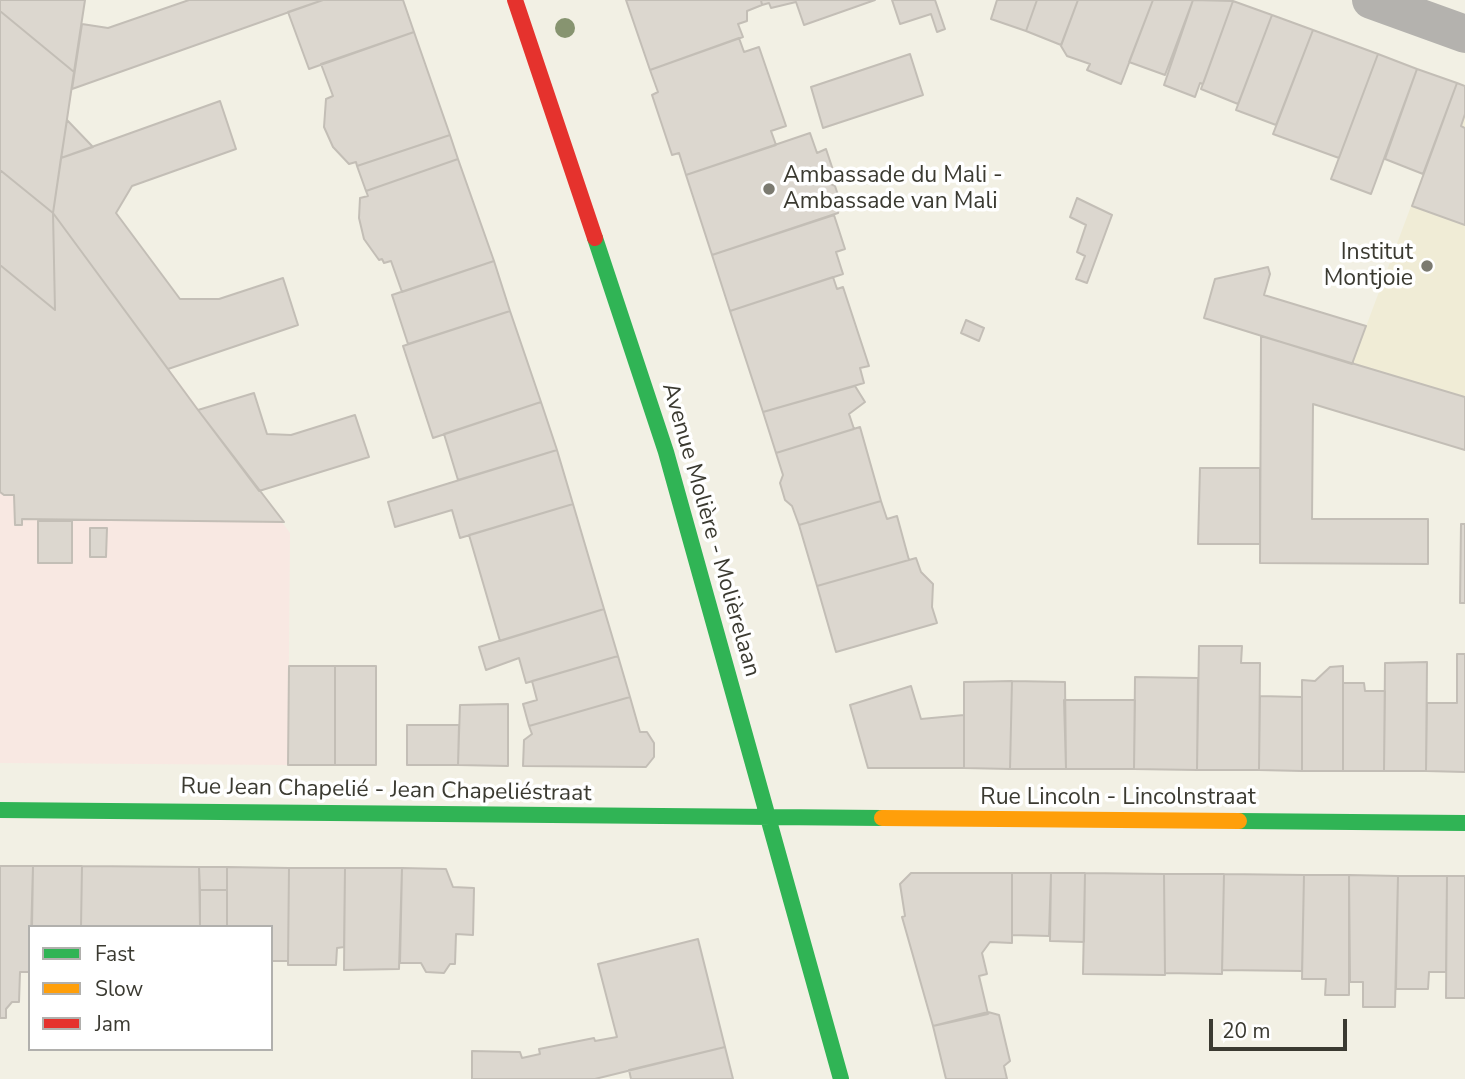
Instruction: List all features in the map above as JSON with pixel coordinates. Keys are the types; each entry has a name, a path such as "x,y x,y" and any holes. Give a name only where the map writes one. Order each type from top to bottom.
{"street":[{"name":"Avenue Molière - Molièrelaan","path":"516,0 666,452 771,819 841,1079"},
{"path":"1371,0 1465,34"},
{"name":"Rue Jean Chapelié - Jean Chapeliéstraat","path":"0,810 771,819"},
{"name":"Rue Lincoln - Lincolnstraat","path":"771,819 1465,823"}],"shaded area":[{"path":"0,11 75,71 54,213 290,533 288,765 0,763"},
{"name":"Institut Montjoie","path":"1457,83 1465,86 1465,397 1352,364"}],"building":[{"path":"0,0 85,0 74,72 0,11"},
{"path":"189,0 323,0 72,89 82,24 108,28"},
{"path":"323,0 403,0 414,32 309,69 288,12"},
{"path":"626,0 761,0 762,5 747,11 747,21 738,24 743,37 650,70"},
{"path":"761,0 875,0 804,25 796,2 771,8 769,3 762,5"},
{"path":"892,0 935,0 945,29 937,32 931,14 900,24"},
{"path":"997,0 1037,0 1026,31 991,19"},
{"path":"1037,0 1078,0 1061,45 1026,31"},
{"path":"1078,0 1153,0 1121,84 1087,70 1090,64 1067,56 1061,46"},
{"path":"1153,0 1193,0 1165,75 1129,62"},
{"path":"1193,0 1233,1 1203,84 1200,83 1195,97 1164,85"},
{"path":"1233,1 1272,15 1238,104 1201,89"},
{"path":"0,11 74,72 53,213 0,170"},
{"path":"1272,15 1313,30 1276,125 1236,110"},
{"path":"1313,30 1378,54 1339,158 1273,134"},
{"path":"414,32 450,135 357,166 356,162 349,164 333,147 324,127 326,99 333,96 321,64"},
{"path":"739,38 744,52 759,47 786,126 771,131 776,145 686,175 679,153 672,155 652,95 658,92 650,70"},
{"path":"910,54 923,95 823,128 811,87"},
{"path":"1378,54 1417,69 1371,194 1331,179"},
{"path":"1417,69 1457,83 1423,174 1385,159"},
{"path":"1457,83 1465,86 1465,114 1461,126 1465,128 1465,225 1412,206"},
{"path":"220,101 236,149 132,186 116,213 180,299 219,299 283,278 298,325 168,369 53,213 61,158"},
{"path":"67,120 93,147 61,158"},
{"path":"810,133 817,153 826,149 836,179 827,182 835,186 840,201 838,213 712,255 686,175"},
{"path":"450,135 458,159 366,191 357,166"},
{"path":"458,159 494,261 402,292 391,261 384,263 382,259 379,260 364,239 359,218 360,198 368,196 366,191"},
{"path":"0,170 53,213 55,310 0,265"},
{"path":"1077,198 1112,215 1087,283 1076,279 1085,256 1077,252 1086,225 1070,217"},
{"path":"53,213 284,522 22,519 22,525 15,525 14,495 0,492 0,265 55,310"},
{"path":"834,215 845,249 836,252 843,274 730,311 712,255"},
{"path":"494,261 510,311 408,344 392,295"},
{"path":"1268,267 1270,274 1264,295 1366,326 1352,364 1204,318 1215,279"},
{"path":"833,277 837,289 843,287 869,366 860,368 864,383 763,412 730,311"},
{"path":"510,311 541,402 433,438 403,346"},
{"path":"966,320 984,328 979,341 961,333"},
{"path":"1261,336 1465,397 1465,450 1313,404 1312,519 1428,519 1428,564 1260,563"},
{"path":"855,386 865,402 849,414 854,429 776,453 763,412"},
{"path":"254,393 267,434 291,435 355,415 369,457 259,491 198,410"},
{"path":"541,402 557,450 458,480 444,434"},
{"path":"860,427 881,501 799,525 792,506 785,500 780,483 783,475 776,453"},
{"path":"557,450 573,504 460,538 452,510 395,527 388,502"},
{"path":"1200,468 1260,468 1260,544 1198,544"},
{"path":"881,501 887,519 897,516 909,560 817,586 799,525"},
{"path":"573,504 604,609 500,641 469,535"},
{"path":"38,521 72,521 72,563 38,563"},
{"path":"1461,524 1465,524 1465,603 1460,603"},
{"path":"90,528 107,528 106,557 90,557"},
{"path":"916,558 921,572 933,584 932,607 937,623 836,652 817,586"},
{"path":"604,609 618,656 526,683 519,658 486,670 479,647"},
{"path":"1199,646 1242,646 1241,663 1260,663 1259,770 1197,770"},
{"path":"1457,654 1465,654 1465,772 1426,771 1427,703 1457,703"},
{"path":"618,656 630,697 529,726 523,704 537,700 532,681"},
{"path":"1427,662 1426,771 1384,771 1385,663"},
{"path":"289,666 335,666 335,765 288,765"},
{"path":"335,666 376,666 376,765 335,765"},
{"path":"1343,666 1343,771 1302,771 1302,680 1315,681 1330,667"},
{"path":"1135,677 1198,678 1197,770 1134,769"},
{"path":"1012,681 1010,769 964,768 964,682"},
{"path":"1012,681 1065,682 1066,769 1010,769"},
{"path":"1343,683 1364,683 1365,691 1385,691 1384,771 1343,771"},
{"path":"911,686 921,719 964,715 964,768 868,768 850,705"},
{"path":"1260,696 1302,697 1302,771 1259,770"},
{"path":"630,697 640,732 647,732 654,743 654,757 646,767 523,766 524,740 532,734 529,726"},
{"path":"1064,700 1135,700 1134,769 1066,769"},
{"path":"508,704 508,766 458,765 460,705"},
{"path":"407,725 459,725 458,765 407,765"},
{"path":"0,866 33,866 31,925 28,925 28,972 20,972 19,1002 12,1002 6,1009 6,1018 0,1018"},
{"path":"33,866 82,866 81,925 32,925"},
{"path":"82,866 199,867 200,925 81,925"},
{"path":"199,867 227,867 227,890 200,890"},
{"path":"227,867 289,868 288,961 273,961 273,925 227,925"},
{"path":"289,868 345,868 344,947 337,948 336,965 288,965"},
{"path":"345,868 402,868 399,969 344,970"},
{"path":"402,868 446,869 453,887 474,888 473,935 456,934 455,964 450,964 444,973 426,972 421,963 400,963"},
{"path":"911,873 1012,873 1012,943 990,942 982,953 987,974 979,976 988,1014 933,1026 902,917 905,916 900,884"},
{"path":"1012,873 1051,873 1049,936 1012,935"},
{"path":"1051,873 1085,873 1084,942 1050,941"},
{"path":"1085,873 1164,874 1165,975 1083,974"},
{"path":"1164,874 1224,874 1222,974 1165,973"},
{"path":"1224,874 1304,875 1302,971 1222,970"},
{"path":"1304,875 1349,875 1349,995 1325,995 1326,979 1302,979"},
{"path":"1349,875 1398,876 1395,1007 1363,1007 1363,982 1350,982"},
{"path":"1398,876 1447,876 1446,972 1429,972 1428,989 1396,989"},
{"path":"1447,876 1465,876 1465,998 1446,998"},
{"path":"200,890 227,890 227,925 200,925"},
{"path":"698,939 725,1047 595,1079 472,1079 472,1051 520,1052 522,1058 540,1054 539,1049 594,1038 595,1041 617,1037 598,964"},
{"path":"988,1012 999,1015 1010,1061 1004,1066 1007,1079 946,1079 933,1026"},
{"path":"725,1047 733,1079 631,1079 629,1070"}],"traffic: fast":[{"path":"595,238 666,452 841,1079"},
{"path":"0,810 882,818"},
{"path":"1239,821 1465,823"}],"traffic: slow":[{"path":"882,818 1239,821"}],"traffic: jam":[{"path":"515,0 595,238"}],"place":[{"name":"Ambassade du Mali - Ambassade van Mali","path":"769,189"},
{"name":"Institut Montjoie","path":"1427,266"}]}
